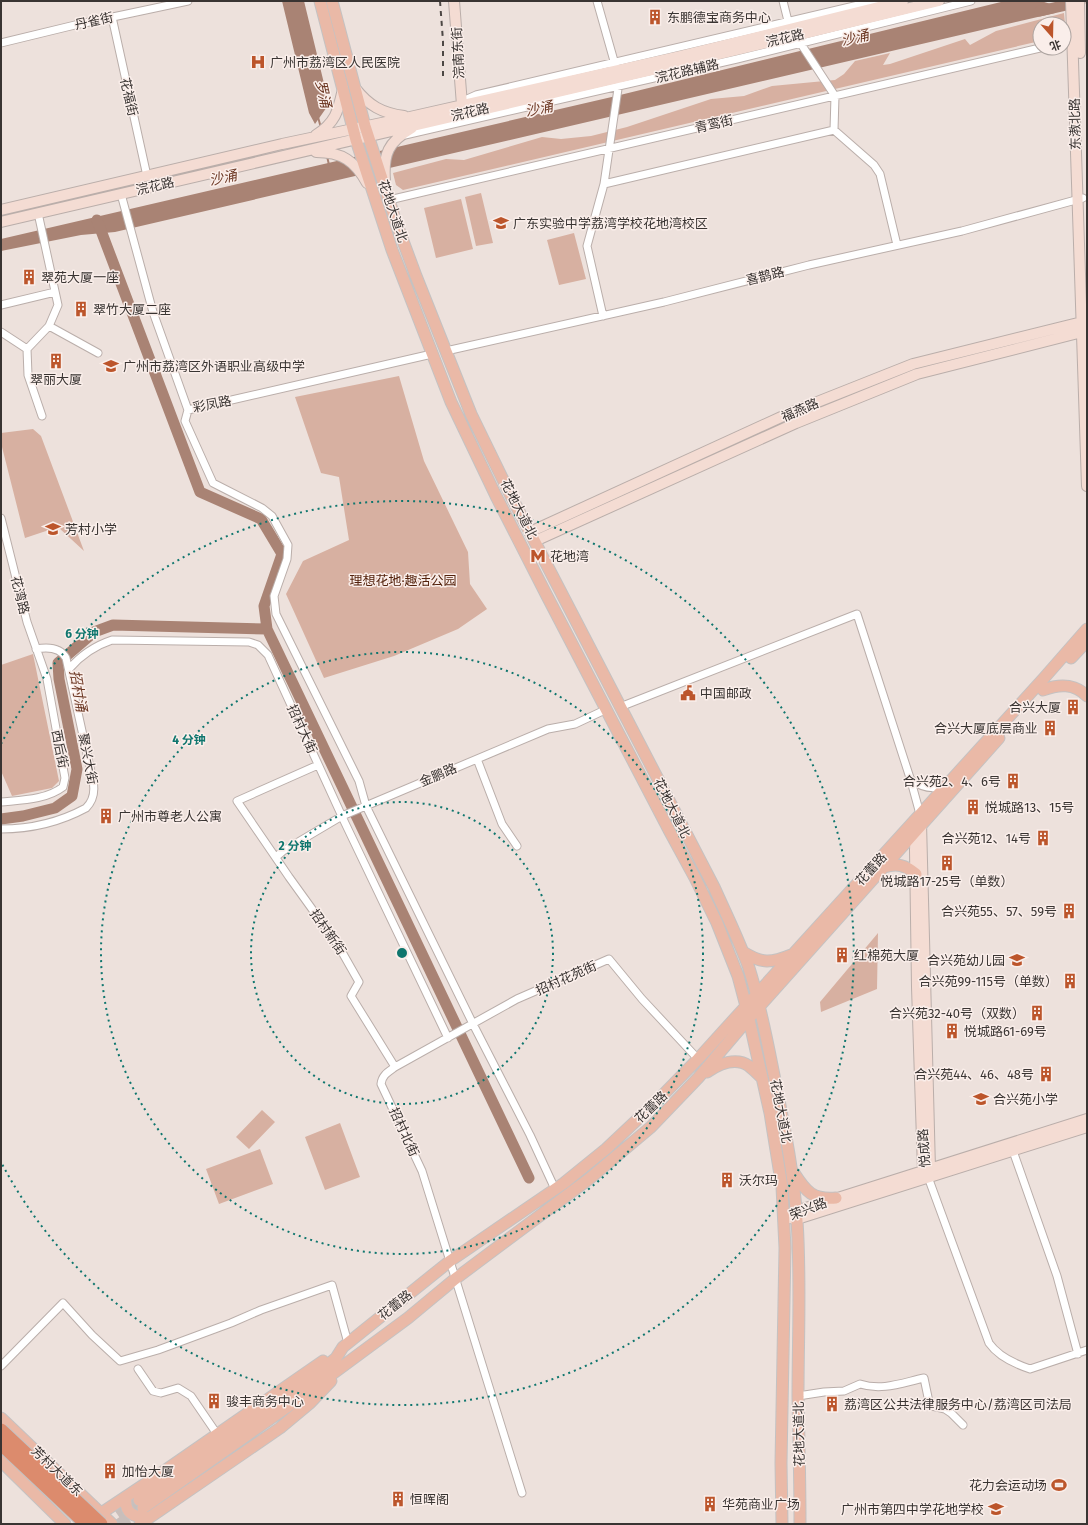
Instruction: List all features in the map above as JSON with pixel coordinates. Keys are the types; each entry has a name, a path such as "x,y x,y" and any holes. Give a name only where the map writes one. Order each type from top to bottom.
{"highway":[{"name":"芳村大道东","path":"1,1430 101,1519"},
{"name":"芳村大道东","path":"1,1444 85,1524"}],"main road":[{"name":"花地大道北","path":"320,1 355,134 371,188 392,250 451,402 496,496 654,802 695,878 733,963 749,1018 770,1113 782,1187 784,1218 785,1311 781,1463 782,1524"},
{"name":"花地大道北","path":"332,1 373,151 416,276 471,414 532,536 714,887 743,952 756,994 775,1078 792,1170 797,1215 800,1328 798,1396 800,1524"},
{"name":"浣南东街","path":"454,1 462,105"},
{"name":"浣花路","path":"617,75 737,38 903,1"},
{"name":"浣花路","path":"367,132 410,117 462,105 605,73 617,75 938,1"},
{"path":"1064,1 1075,6"},
{"name":"东漖北路","path":"1072,21 1075,6"},
{"name":"东漖北路","path":"1075,6 1080,112 1082,327 1087,486"},
{"name":"东漖北路","path":"1069,56 1087,276"},
{"name":"浣花路","path":"1,210 315,136 338,132 355,134 367,132 402,132 605,73"},
{"path":"315,136 329,126 337,113 343,89 354,86 368,103 377,108 385,112 410,117"},
{"path":"386,188 384,162 390,147 402,132"},
{"name":"浣花路","path":"1,222 300,152 320,150 338,144 355,134"},
{"path":"320,150 347,158 357,168 371,188"},
{"name":"福燕路","path":"532,536 796,423 917,374 1082,327"},
{"name":"花蕾路","path":"1087,629 947,784 919,823 884,867 749,1018 698,1078 651,1127 554,1207 455,1279 408,1318 279,1413 141,1504 291,1394 336,1358 345,1345 450,1261 555,1189 606,1149 656,1102 698,1059 756,994 919,823 1087,641"},
{"path":"1043,690 1055,686 1065,685 1080,690 1087,696"},
{"name":"悦成路","path":"919,823 916,874 917,987 927,1172"},
{"name":"悦成路","path":"919,823 927,1172"},
{"path":"884,867 892,864 904,865 916,874"},
{"path":"743,952 756,960 766,962 776,961 794,954"},
{"path":"698,1078 716,1066 727,1062 739,1062 748,1065 761,1077"},
{"name":"荣兴路","path":"784,1218 1087,1119"},
{"name":"荣兴路","path":"797,1215 836,1198 927,1172 1012,1151 1087,1127"},
{"path":"792,1170 801,1184 814,1196 825,1199 836,1198"},
{"path":"424,1282 434,1296"},
{"path":"85,1524 101,1519 126,1497 345,1345"},
{"path":"126,1497 125,1503 131,1514 144,1521 299,1414 352,1359"},
{"name":"芳村大道东","path":"1,1418 53,1468 101,1519 112,1524"},
{"path":"1,1461 65,1524"},
{"path":"31,1490 53,1468"}],"street":[{"name":"丹雀街","path":"1,43 74,25 188,1"},
{"path":"597,1 617,75 610,149 604,184 586,246 603,316"},
{"path":"783,1 789,26 875,1"},
{"name":"浣花路辅路","path":"419,128 617,75 801,44 971,1"},
{"name":"花福街","path":"112,18 147,176"},
{"path":"801,44 835,96 834,130"},
{"name":"青鸾街","path":"386,188 610,149 1032,50"},
{"path":"604,184 834,130"},
{"path":"834,130 874,165 880,174 897,246"},
{"name":"彩凤路","path":"121,194 153,312 188,410 432,354"},
{"name":"喜鹊路","path":"446,351 706,292 809,265 962,231 1080,199"},
{"path":"38,214 58,305 49,326 27,349 28,375 42,416"},
{"path":"1,305 55,292"},
{"path":"49,326 98,353"},
{"path":"1,332 27,349"},
{"path":"188,410 185,421 213,483 262,508 272,516 288,545 287,559 274,596 276,614 359,781 363,807 471,1025 530,1135 555,1189"},
{"name":"花湾路","path":"1,518 27,622 36,649"},
{"path":"620,707 858,614 910,779 919,823"},
{"name":"招村大街","path":"68,666 100,644 112,640 249,642 258,645 268,655 318,765 344,816 449,1037"},
{"path":"36,649 48,648 63,653 68,666"},
{"name":"西后街","path":"1,802 15,801 53,793 63,786 65,782 47,679 36,649"},
{"name":"聚兴大街","path":"1,829 24,828 46,824 79,812 90,804 94,795 93,781 68,666"},
{"name":"金鹏路","path":"276,857 283,851 344,816 363,807 548,729 575,724 607,709"},
{"path":"477,759 502,824 517,846"},
{"name":"招村新街","path":"318,765 237,801 338,945 359,982 351,996 395,1067"},
{"path":"910,779 917,784 928,788 939,788 947,784"},
{"name":"招村花苑街","path":"449,1037 517,999 610,958 642,999 698,1059"},
{"name":"招村北街","path":"449,1037 395,1067 385,1074 381,1079 381,1084 422,1171 522,1493"},
{"path":"1012,1151 1057,1276 1078,1354"},
{"path":"927,1172 987,1339 995,1351 1023,1367 1030,1369 1087,1350"},
{"path":"1,1366 63,1303 92,1335 120,1362 158,1350 261,1310 332,1285 345,1345"},
{"path":"138,1369 153,1391 161,1393 178,1388 191,1396 217,1434"},
{"path":"798,1396 844,1391 860,1384 871,1388 887,1387 924,1378 929,1402 932,1406 945,1409 963,1425"}],"green space":[{"path":"1064,13 1064,16 1053,16"},
{"path":"1032,21 1032,43 403,190 396,185 393,173 446,159 464,160 542,137 561,139 591,136 627,127 711,99 744,96 772,86 835,80 844,74 855,61 890,53 883,65 890,64 965,39 970,45 996,31"},
{"path":"481,193 493,243 476,246 465,197"},
{"path":"461,199 473,249 436,258 424,208"},
{"path":"574,233 586,279 559,285 547,240"},
{"name":"理想花地·趣活公园","path":"399,376 424,461 468,552 470,584 487,609 458,629 394,656 324,678 286,594 303,561 349,540 339,477 321,473 295,397"},
{"path":"33,429 41,436 84,551 58,527 25,538 1,443 1,433"},
{"path":"33,654 59,781 52,788 12,796 1,771 1,665"},
{"path":"878,933 877,989 821,1012 820,1002"},
{"path":"262,1110 275,1122 249,1149 236,1137"},
{"path":"340,1123 360,1177 325,1190 305,1137"},
{"path":"260,1149 273,1184 219,1204 206,1169"}],"water":[{"path":"282,1 304,1 329,104 315,124 309,113"},
{"path":"1005,1 1041,1 1054,5 1055,13 1042,16 1032,16 1032,18 115,232 81,235 1,251 1,239 616,96"}],"waterway":[{"name":"沙涌","path":"1040,11 1080,2"},
{"name":"罗涌","path":"318,117 321,128"},
{"name":"罗涌","path":"327,156 329,165"},
{"path":"97,220 200,492 261,519 282,554 264,606 267,629 529,1178"},
{"name":"招村涌","path":"1,819 23,816 55,808 72,796 77,769 59,679 58,663 94,632 113,625 267,629"}],"tunnel":[{"path":"104,1524 139,1500"},
{"path":"119,1524 140,1510"}],"railway":[{"path":"440,1 443,41 443,77"}],"place":[{"name":"东鹏德宝商务中心","path":"655,17"},
{"name":"广州市荔湾区人民医院","path":"258,62"},
{"name":"广东实验中学荔湾学校花地湾校区","path":"501,223"},
{"name":"翠苑大厦一座","path":"29,277"},
{"name":"翠竹大厦二座","path":"81,309"},
{"name":"翠丽大厦","path":"56,361"},
{"name":"广州市荔湾区外语职业高级中学","path":"111,366"},
{"name":"芳村小学","path":"53,529"},
{"name":"花地湾","path":"538,556"},
{"name":"中国邮政","path":"688,693"},
{"name":"合兴大厦","path":"1073,707"},
{"name":"合兴大厦底层商业","path":"1050,728"},
{"name":"合兴苑2、4、6号","path":"1013,781"},
{"name":"悦城路13、15号","path":"973,807"},
{"name":"广州市尊老人公寓","path":"106,816"},
{"name":"合兴苑12、14号","path":"1043,838"},
{"name":"悦城路17-25号（单数）","path":"947,863"},
{"name":"合兴苑55、57、59号","path":"1069,911"},
{"name":"红棉苑大厦","path":"842,955"},
{"name":"合兴苑幼儿园","path":"1017,960"},
{"name":"合兴苑99-115号（单数）","path":"1070,981"},
{"name":"合兴苑32-40号（双数）","path":"1037,1013"},
{"name":"悦城路61-69号","path":"952,1031"},
{"name":"合兴苑44、46、48号","path":"1046,1074"},
{"name":"合兴苑小学","path":"981,1099"},
{"name":"沃尔玛","path":"727,1180"},
{"name":"骏丰商务中心","path":"214,1401"},
{"name":"荔湾区公共法律服务中心/荔湾区司法局","path":"832,1404"},
{"name":"加怡大厦","path":"110,1471"},
{"name":"花力会运动场","path":"1059,1485"},
{"name":"恒晖阁","path":"398,1499"},
{"name":"华苑商业广场","path":"710,1504"},
{"name":"广州市第四中学花地学校","path":"996,1509"}]}
